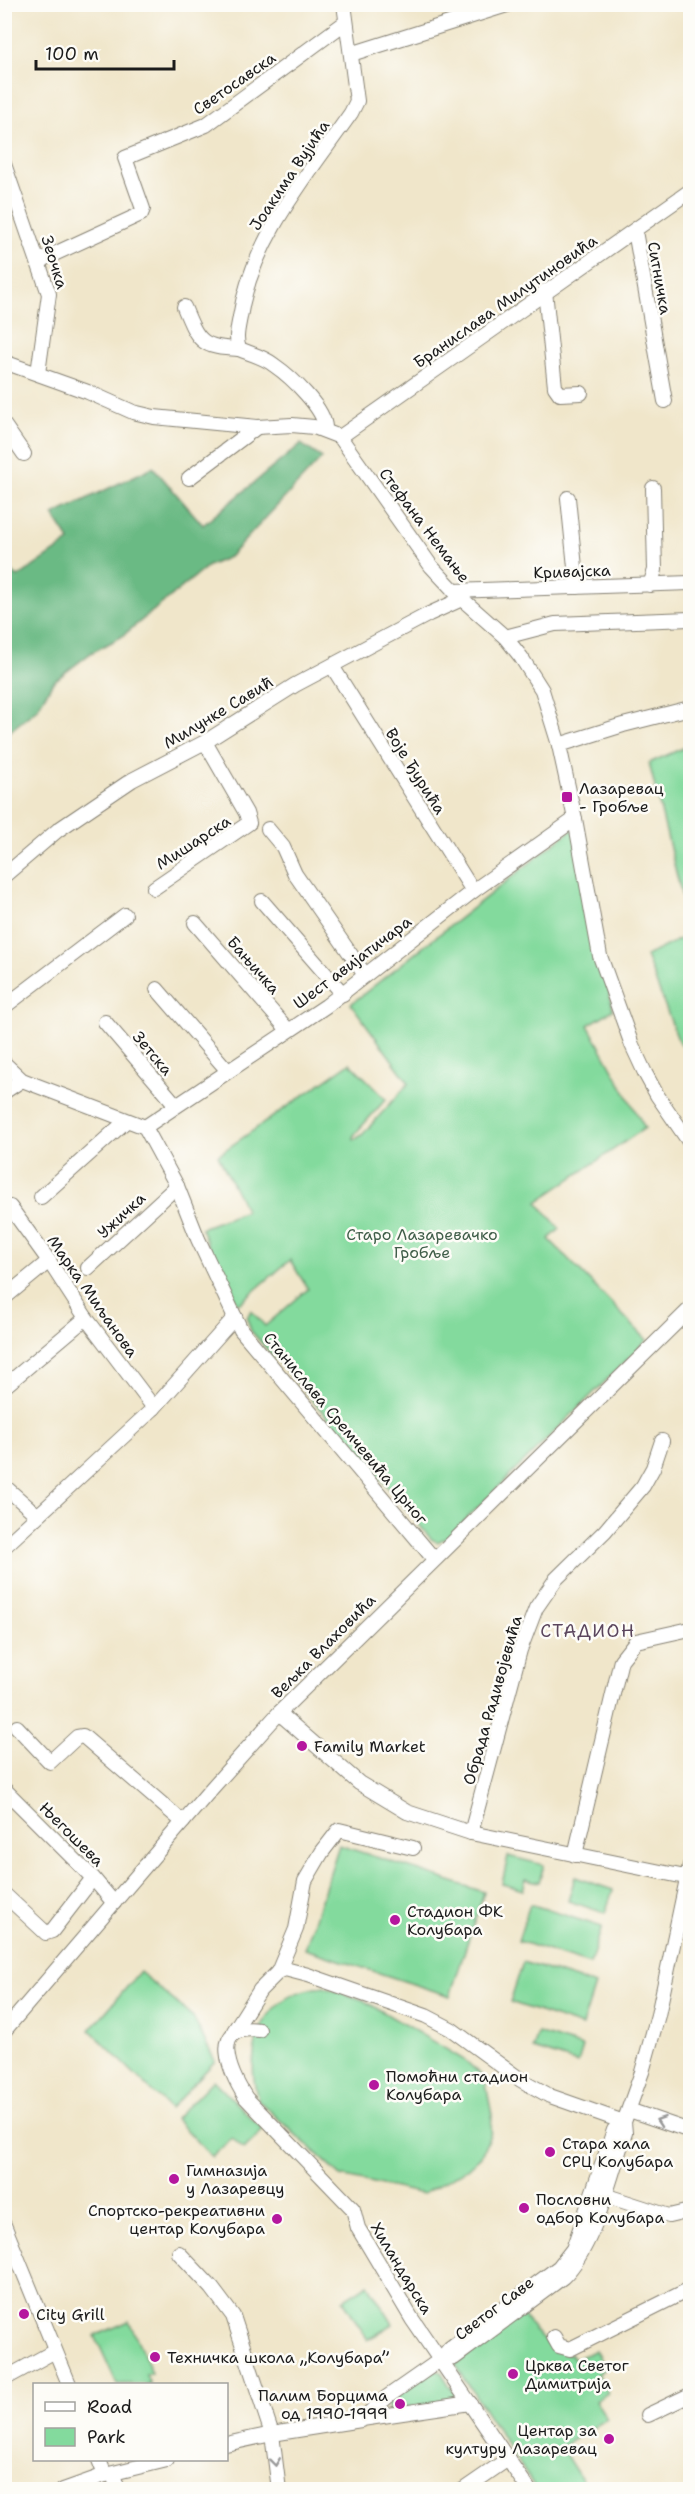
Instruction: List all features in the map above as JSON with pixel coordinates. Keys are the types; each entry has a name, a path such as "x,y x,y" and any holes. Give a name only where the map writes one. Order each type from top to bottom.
{"street":[{"name":"Јоакима Вујића","path":"239,349 237,335 242,306 267,236 357,101 344,4"},
{"path":"351,54 510,4"},
{"name":"Светосавска","path":"39,261 141,214 143,209 125,158 206,125 346,22"},
{"name":"Зеочка","path":"4,164 50,294 38,373"},
{"name":"Бранислава Милутиновића","path":"340,437 690,191"},
{"name":"Ситничка","path":"635,231 665,401"},
{"path":"545,291 555,387 560,393 581,393"},
{"path":"184,307 203,343 211,347 239,349 272,363 294,382 324,419 325,430"},
{"path":"4,362 38,373 133,412 154,417 257,427 292,425 325,430 340,437"},
{"path":"4,425 24,454"},
{"path":"189,478 257,427"},
{"name":"Стефана Немање","path":"340,437 398,521 458,595 505,637 542,690 559,745 600,956 641,1065 657,1095 690,1143"},
{"path":"650,585 655,570 653,488"},
{"path":"568,498 577,587"},
{"name":"Кривајска","path":"458,595 577,587 690,583"},
{"name":"Милунке Савић","path":"4,876 43,841 132,780 205,742 276,696 429,614 458,595"},
{"path":"505,637 555,624 690,619"},
{"name":"Воје Ђурића","path":"332,666 473,891"},
{"path":"559,745 623,725 690,708"},
{"name":"Мишарска","path":"154,888 244,829 249,823 246,813 205,742"},
{"name":"Шест авијатичара","path":"145,1127 342,994 473,891 575,819"},
{"path":"268,829 283,848 295,874 365,975"},
{"path":"262,901 342,994"},
{"path":"4,1007 124,915"},
{"name":"Бањичка","path":"195,923 288,1030"},
{"path":"157,989 228,1071"},
{"name":"Зетска","path":"105,1022 176,1106"},
{"path":"4,1064 22,1080 145,1127"},
{"path":"4,1092 22,1080"},
{"path":"41,1197 126,1121"},
{"name":"Станислава Сремчевића Црног","path":"145,1127 177,1186 198,1239 242,1330 434,1559"},
{"name":"Ужичка","path":"88,1268 177,1186"},
{"name":"Марка Миљанова","path":"4,1211 10,1207 49,1260 86,1318 154,1408"},
{"path":"4,1298 49,1260"},
{"name":"Вељка Влаховића","path":"4,2031 279,1713 690,1309"},
{"path":"7,1540 154,1408 235,1317"},
{"path":"4,1388 86,1318"},
{"name":"Обрада Радивојевића","path":"471,1833 520,1650 536,1608 556,1579 605,1531 643,1486 653,1468 662,1441"},
{"path":"4,1486 37,1515"},
{"path":"575,1855 621,1660 636,1641 690,1629"},
{"path":"279,1713 359,1783 407,1812 471,1833 575,1855 690,1873"},
{"path":"17,1727 50,1762 77,1737 83,1736 183,1822"},
{"name":"Његошева","path":"4,1789 93,1878 114,1904"},
{"path":"231,2036 255,1997 278,1972 296,1929 305,1881 322,1852 339,1830 413,1848"},
{"name":"Светог Саве","path":"440,2360 454,2358 572,2268 584,2250 625,2133 626,2116 658,2016 690,1873"},
{"path":"4,1894 46,1933 52,1931 93,1878"},
{"path":"278,1972 285,1969 308,1974 426,2016 451,2030 520,2080 549,2096 690,2131"},
{"path":"4,2008 15,2019"},
{"path":"231,2036 244,2028 259,2030"},
{"name":"Хиландарска","path":"231,2036 227,2055 236,2082 246,2098 353,2209 358,2228 412,2319 529,2490"},
{"name":"Светог Саве","path":"440,2360 450,2348 567,2260 578,2236 614,2130 626,2116"},
{"path":"604,2195 669,2216 690,2211"},
{"path":"4,2225 68,2383"},
{"path":"179,2253 212,2288 233,2316 272,2434 279,2490"},
{"path":"554,2337 559,2346 570,2349 690,2289"},
{"path":"4,2379 55,2351"},
{"path":"361,2420 387,2397 440,2360"},
{"path":"648,2415 690,2395"},
{"path":"228,2444 272,2434 470,2403"},
{"path":"463,2490 508,2459"},
{"path":"100,2461 118,2490"},
{"path":"63,2490 109,2474 163,2461"}],"green space":[{"path":"301,444 322,458 229,557 208,566 121,637 91,653 53,682 37,709 5,735 5,566 18,577 70,541 53,515 153,467 203,525"},
{"path":"690,745 690,929 649,763"},
{"name":"Старо Лазаревачко Гробље","path":"575,827 613,1010 588,1025 645,1128 537,1202 560,1229 549,1239 647,1340 447,1538 437,1542 431,1539 360,1454 251,1331 247,1318 251,1310 265,1326 308,1289 290,1260 240,1303 237,1303 212,1256 201,1228 246,1211 218,1155 350,1063 386,1099 354,1135 354,1140 362,1135 409,1083 351,1004"},
{"path":"690,934 690,1040 680,1045 646,956"},
{"name":"Стадион ФК Колубара","path":"339,1845 484,1892 450,1996 305,1949"},
{"path":"508,1856 544,1865 539,1882 526,1879 523,1890 502,1884"},
{"path":"575,1877 613,1890 605,1913 568,1901"},
{"path":"530,1904 602,1927 590,1964 518,1941"},
{"path":"523,1962 595,1985 582,2026 510,2002"},
{"path":"140,1972 193,2017 215,2061 170,2109 90,2030"},
{"path":"324,1987 363,2000 466,2061 481,2075 486,2084 492,2115 491,2132 481,2156 467,2169 423,2194 341,2176 258,2100 253,2060 262,2025 272,2010 286,1999 303,1991"},
{"path":"538,2033 583,2047 578,2063 533,2049"},
{"path":"213,2080 263,2130 244,2149 232,2138 212,2157 175,2119"},
{"path":"368,2284 393,2324 368,2340 343,2300"},
{"path":"522,2314 537,2334 555,2349 571,2354 575,2360 595,2350 605,2369 598,2374 608,2393 596,2401 607,2419 561,2447 587,2489 536,2489 455,2364"},
{"path":"129,2321 152,2373 146,2375 150,2383 117,2383 95,2336"},
{"path":"429,2372 441,2372 455,2394 452,2401 389,2410 387,2404"}],"place":[{"name":"Лазаревац - Гробље","path":"567,797"},
{"name":"Family Market","path":"302,1746"},
{"name":"Стадион ФК Колубара","path":"395,1920"},
{"name":"Помоћни стадион Колубара","path":"374,2085"},
{"name":"Стара хала СРЦ Колубара","path":"550,2152"},
{"name":"Гимназија у Лазаревцу","path":"174,2179"},
{"name":"Пословни одбор Колубара","path":"524,2208"},
{"name":"Спортско-рекреативни центар Колубара","path":"277,2219"},
{"name":"City Grill","path":"24,2314"},
{"name":"Техничка школа „Колубара”","path":"155,2357"},
{"name":"Црква Светог Димитрија","path":"513,2374"},
{"name":"Палим Борцима од 1990-1999","path":"400,2404"},
{"name":"Центар за културу Лазаревац","path":"609,2439"}],"district":[{"name":"СТАДИОН","path":"588,1631"}]}
